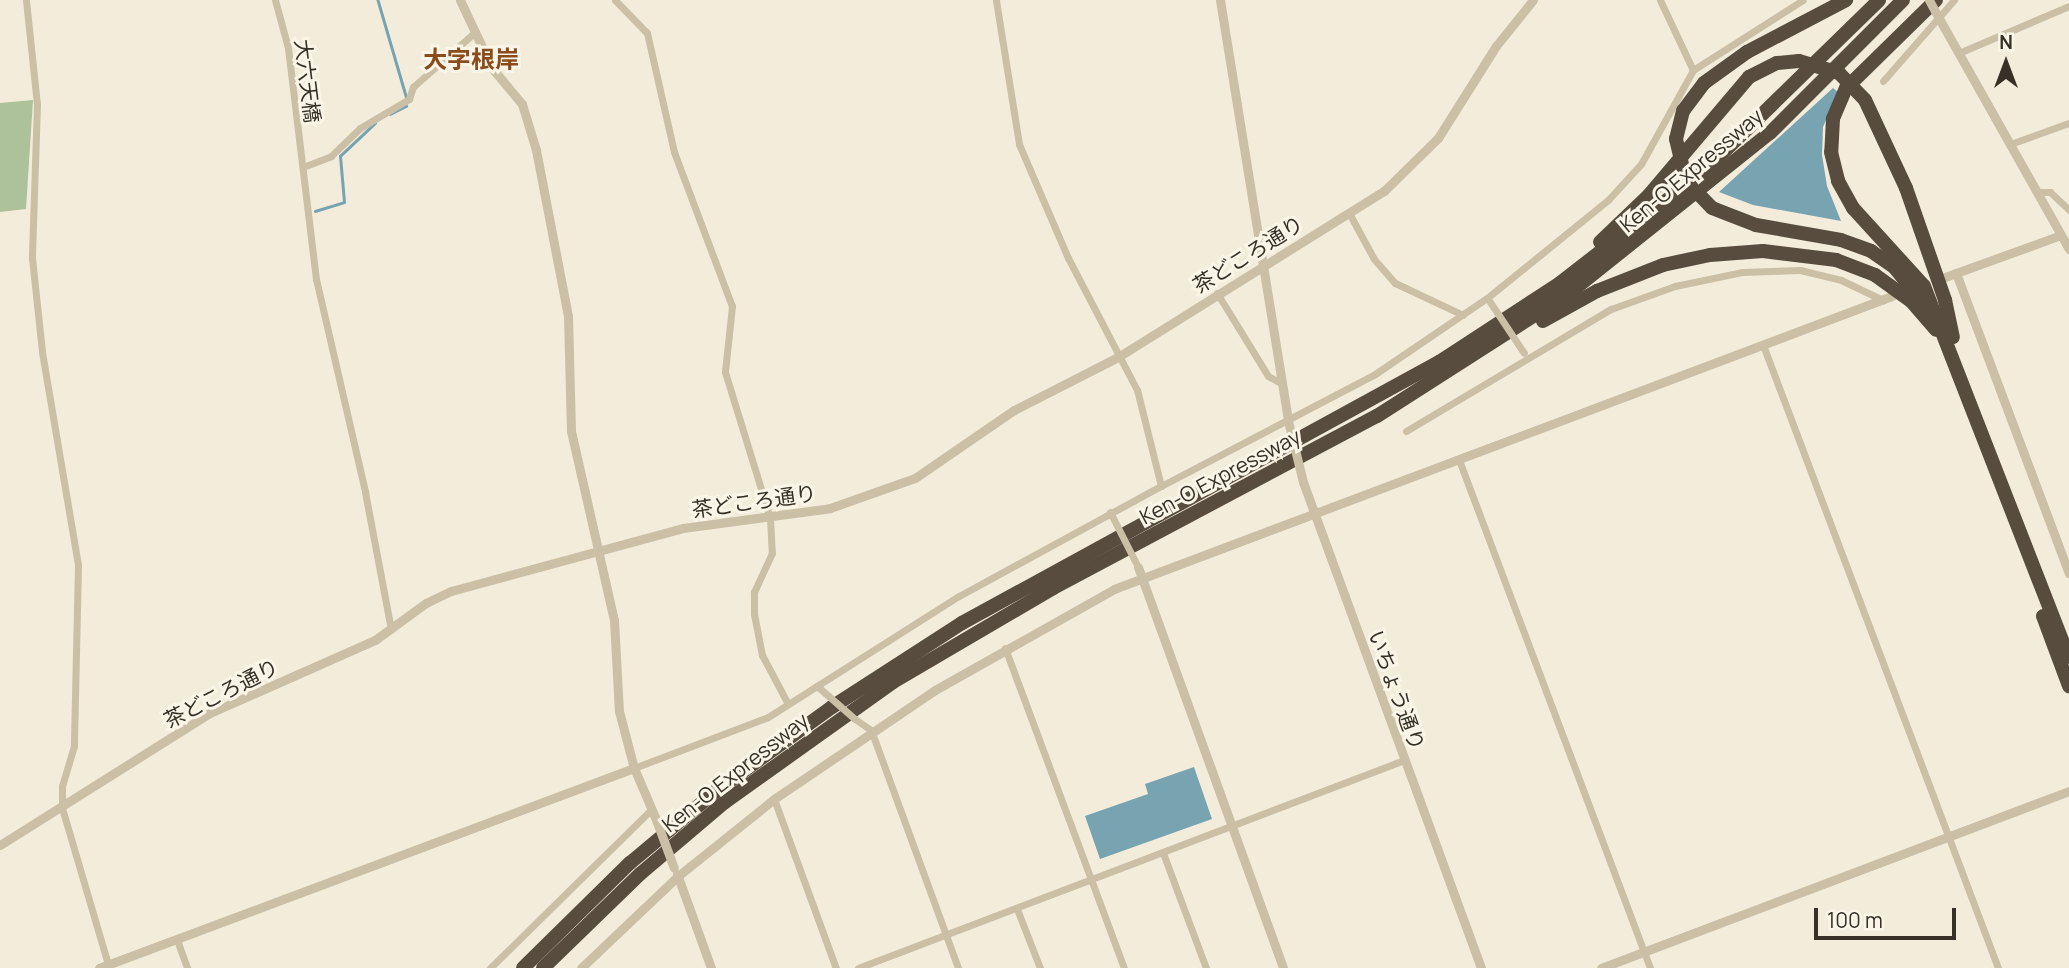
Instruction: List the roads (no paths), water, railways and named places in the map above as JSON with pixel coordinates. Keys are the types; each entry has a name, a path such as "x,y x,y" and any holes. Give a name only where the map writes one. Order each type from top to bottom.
{"highway":[{"path":"1846,0 1747,52 1704,83 1683,111 1676,139 1686,181 1712,208 1756,225 1829,237 1871,251 1895,268 1923,299 2069,686"},
{"name":"Ken-O Expressway","path":"523,968 630,863 716,792 832,707 962,623 1439,362 1560,283 1703,172 1879,0"},
{"name":"Ken-O Expressway","path":"543,968 640,874 725,803 893,682 1053,588 1423,388 1527,323 1673,214 1770,133 1903,0"},
{"path":"1937,10 1846,88 1833,119 1831,152 1838,181 1853,208 1924,285 2069,657"},
{"path":"1439,362 1561,276 1612,232 1749,77 1777,63 1799,61 1839,74 1865,100 1886,139 1931,255 1945,300 1960,373"},
{"path":"1423,388 1597,291 1663,265 1710,255 1791,253 1855,266 1893,286 1936,330"}],"street":[{"path":"26,0 37,104 32,258 42,352 78,565 74,746 62,786 62,808 104,966 768,717 959,596 1110,512 1374,374 1488,300 1608,200 1641,164 1693,70 1802,0"},
{"name":"大六天橋","path":"275,0 288,48 326,330 365,492 391,631"},
{"path":"460,0 473,34 492,68 522,104 534,139 568,316 568,414 595,552 610,600 619,711 634,768 711,968"},
{"path":"615,0 648,33 674,152 732,306 725,372 770,518 772,553 754,592 754,614 762,655 788,704"},
{"path":"996,0 1019,144 1136,390 1161,486"},
{"name":"いちょう通り","path":"1220,0 1279,382 1303,482 1312,513 1481,968"},
{"name":"茶どころ通り","path":"0,845 62,808 119,767 210,713 391,631 426,603 451,591 683,528 830,508 915,478 1014,410 1118,357 1262,264 1349,213 1408,171 1438,138 1496,46 1534,0"},
{"path":"1661,0 1693,70"},
{"path":"1929,0 2013,143 2069,249"},
{"path":"1883,81 1937,10 1954,0"},
{"path":"1961,52 2069,6"},
{"path":"303,167 331,156 360,128 409,99 413,86 473,34"},
{"path":"2013,143 2069,123"},
{"path":"2038,192 2050,192 2069,209"},
{"path":"1349,213 1374,259 1395,283 1463,315"},
{"path":"1945,277 2062,235"},
{"path":"1406,431 1526,355 1611,309 1675,286 1742,272 1800,270 1841,280 1882,300"},
{"path":"1955,273 2069,573"},
{"path":"1217,293 1268,376 1279,382"},
{"path":"581,968 676,872 871,730 1005,648 1141,577 1892,296"},
{"path":"1488,300 1526,355"},
{"path":"1763,345 1998,968"},
{"path":"1459,460 1650,968"},
{"path":"1110,512 1138,567 1229,827 1283,968"},
{"path":"1005,648 1124,968"},
{"path":"817,686 871,730 958,968"},
{"path":"858,968 1404,760"},
{"path":"1601,968 1948,834 2069,791"},
{"path":"774,799 836,968"},
{"path":"490,968 653,813"},
{"path":"1163,853 1206,968"},
{"path":"1017,909 1040,968"},
{"path":"177,940 187,968"}],"water":[{"path":"1833,88 1838,92 1823,127 1822,155 1827,186 1841,221 1753,205 1719,192"},
{"path":"1194,767 1212,819 1100,859 1085,816 1148,794 1145,784"}],"waterway":[{"path":"378,0 406,96"},
{"path":"390,114 406,106"},
{"path":"315,211 344,202 340,156 375,123"}],"district":[{"name":"大字根岸","path":"471,59"}]}
